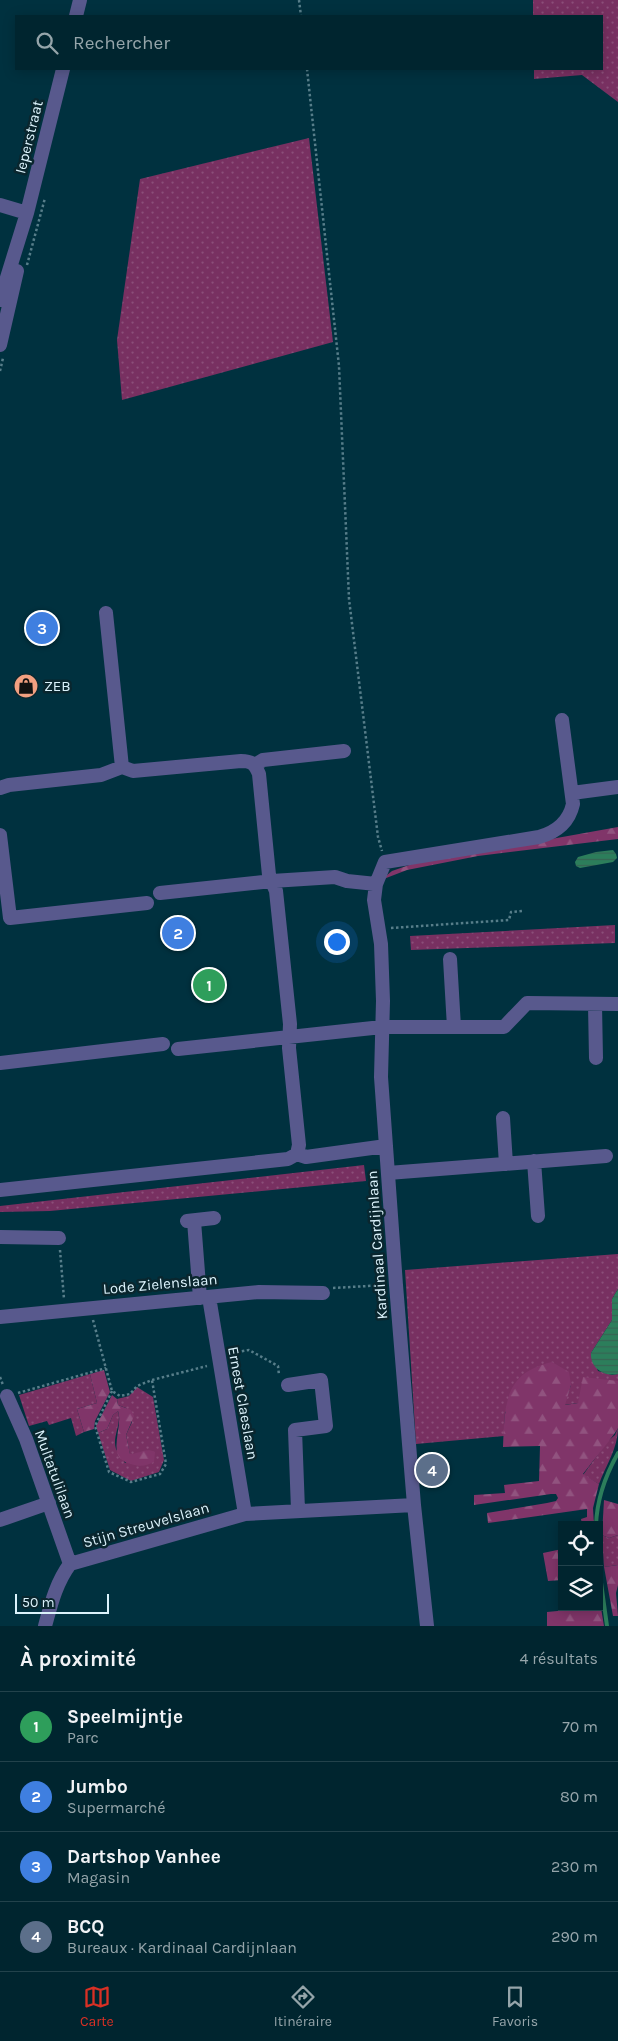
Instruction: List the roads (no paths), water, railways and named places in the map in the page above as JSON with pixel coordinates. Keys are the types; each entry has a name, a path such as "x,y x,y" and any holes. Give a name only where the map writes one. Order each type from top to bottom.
{"street":[{"path":"76,15 80,0"},
{"name":"Ieperstraat","path":"0,300 27,213 63,70"},
{"path":"0,206 27,213"},
{"name":"Ieperstraat","path":"0,345 13,294 27,213"},
{"path":"106,613 122,767"},
{"path":"562,720 572,793 618,787"},
{"path":"255,765 263,760 344,751"},
{"path":"0,788 9,785 101,775 122,767 133,771 241,760 255,765 259,774 269,875 276,890 290,1024 289,1038 299,1145 297,1154"},
{"name":"Kardinaal Cardijnlaan","path":"427,1626 414,1505 381,1077 383,1001 379,928 374,900 376,884 385,862 548,834 556,830 571,815 574,804 572,793"},
{"path":"0,834 10,918 147,903"},
{"path":"160,893 272,881 336,877 347,881 376,884"},
{"path":"450,959 454,1026"},
{"path":"178,1049 382,1027 504,1027 527,1003 618,1004"},
{"path":"595,1005 596,1058"},
{"path":"0,1063 163,1044"},
{"path":"503,1118 506,1164"},
{"path":"0,1190 288,1159 297,1154 306,1157 386,1146"},
{"path":"388,1173 606,1156"},
{"path":"534,1161 538,1216"},
{"name":"Ernest Claeslaan","path":"214,1218 191,1221 219,1359 245,1514"},
{"path":"0,1237 59,1238"},
{"name":"Lode Zielenslaan","path":"0,1317 260,1292 323,1293"},
{"path":"288,1385 321,1380 326,1426 295,1430 298,1510"},
{"name":"Multatulilaan","path":"7,1396 26,1439 70,1564"},
{"path":"0,1520 49,1503"},
{"name":"Stijn Streuvelslaan","path":"45,1626 54,1594 62,1575 70,1564 245,1514 414,1505"}],"waterway":[{"path":"596,1521 603,1488 609,1470 618,1453"},
{"path":"603,1597 607,1626"}],"place":[{"name":"Dartshop Vanhee","path":"42,628"},
{"name":"ZEB","path":"26,686"},
{"name":"Jumbo","path":"178,933"},
{"name":"Speelmijntje","path":"209,985"},
{"name":"BCQ","path":"432,1470"}]}
